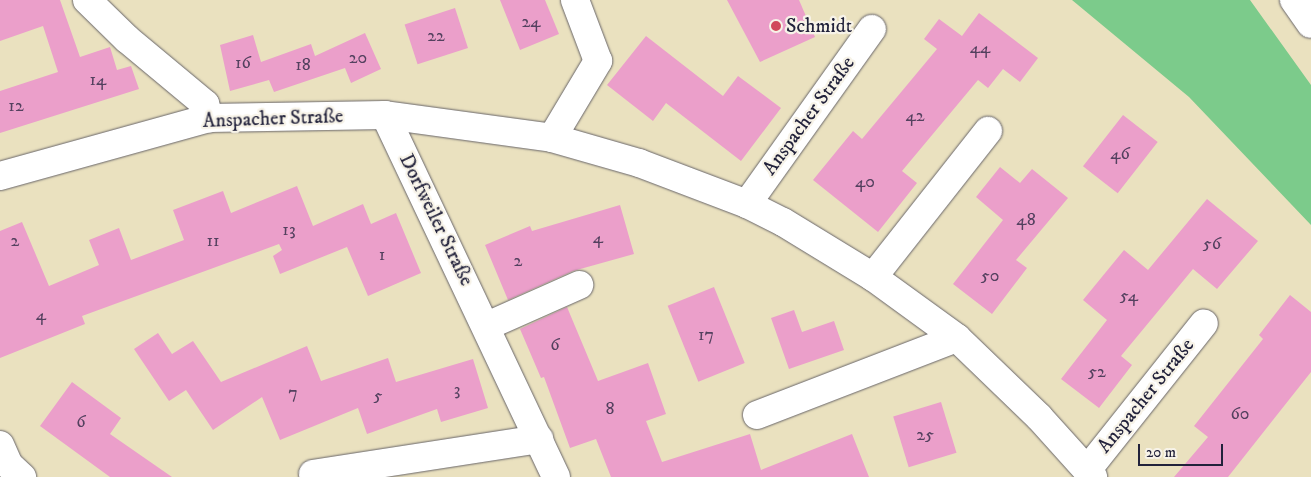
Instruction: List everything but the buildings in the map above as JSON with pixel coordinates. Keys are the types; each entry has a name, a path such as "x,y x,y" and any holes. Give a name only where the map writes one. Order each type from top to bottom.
{"street":[{"path":"87,0 127,39 205,104 209,118"},
{"path":"552,138 598,61 575,0"},
{"path":"1294,0 1311,24"},
{"name":"Anspacher Straße","path":"747,204 872,29"},
{"name":"Anspacher Straße","path":"0,176 209,118 385,115 552,138 639,162 747,204 783,222 873,277 957,338 1091,473 1204,323"},
{"name":"Dorfweiler Straße","path":"385,115 487,326 556,477"},
{"path":"873,277 988,132"},
{"path":"487,326 579,285"},
{"path":"757,415 957,338"},
{"path":"313,474 539,440"}],"green space":[{"path":"1072,0 1250,0 1311,85 1311,225 1189,97"}],"place":[{"name":"Schmidt","path":"776,26"}]}
